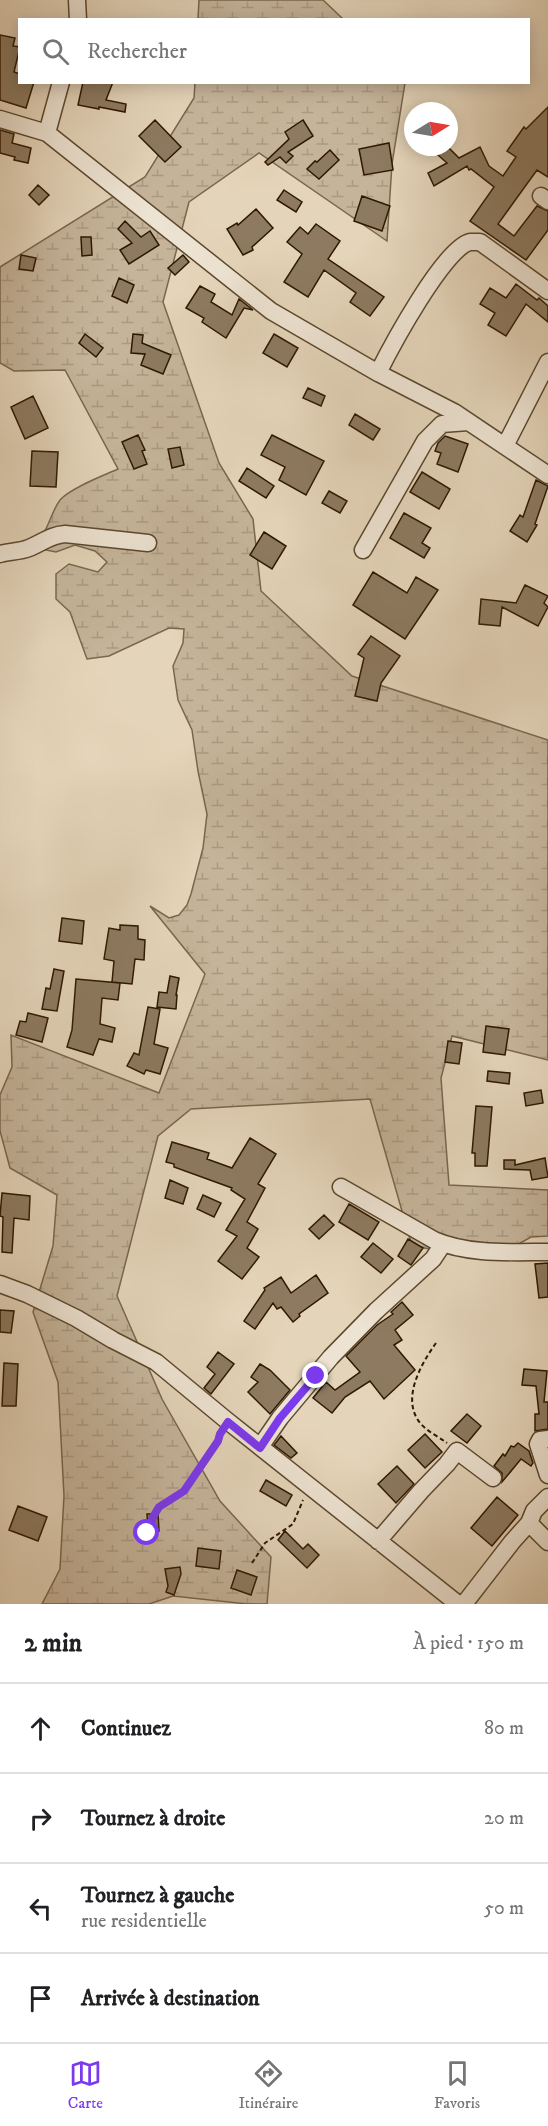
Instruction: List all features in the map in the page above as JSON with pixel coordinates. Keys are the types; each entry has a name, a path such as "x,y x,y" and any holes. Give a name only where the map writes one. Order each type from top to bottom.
{"street":[{"path":"77,0 78,18"},
{"path":"47,133 60,84"},
{"path":"0,119 47,133 271,310 378,373 454,412 548,475"},
{"path":"378,373 411,311 449,259 471,242 480,242 548,291"},
{"path":"505,446 548,362"},
{"path":"363,550 425,441 442,424 468,422"},
{"path":"0,554 20,551 53,535 65,534 148,543"},
{"path":"341,1187 443,1244 493,1252 548,1252"},
{"path":"260,1448 280,1418 331,1357 376,1311 433,1259 443,1244"},
{"path":"0,1284 27,1294 156,1362 260,1448 458,1604"},
{"path":"548,1438 540,1440 538,1444 548,1475"},
{"path":"378,1541 457,1450 493,1478"},
{"path":"464,1604 529,1523 534,1511 548,1497"},
{"path":"529,1523 548,1542"}],"path":[{"path":"436,1343 417,1376 413,1412 423,1426 457,1450"},
{"path":"142,1539 159,1507 184,1491 228,1422"},
{"path":"252,1563 265,1543 292,1524 303,1499 312,1489"}],"green space":[{"path":"199,0 323,0 342,18 198,18"},
{"path":"195,84 405,84 392,164 387,241 259,153 189,202 163,302 219,463 253,519 261,591 352,676 548,740 548,1060 452,1036 441,1078 449,1185 548,1190 548,1236 531,1237 492,1259 412,1246 370,1099 191,1109 158,1136 117,1296 162,1399 220,1501 271,1557 267,1604 173,1596 149,1604 42,1604 60,1569 64,1496 58,1382 33,1312 53,1246 57,1195 10,1168 0,1131 0,1095 12,1067 11,1035 159,1093 205,974 150,906 169,918 179,915 187,905 203,848 207,814 192,730 178,700 173,666 183,643 184,629 169,628 109,656 87,659 70,612 56,599 56,574 69,564 98,572 107,562 95,551 75,545 56,552 31,547 45,531 56,506 65,495 79,486 118,469 65,370 14,371 0,363 0,267 145,177 194,98"}],"building":[{"path":"0,35 15,38 13,46 18,47 18,55 14,72 18,73 18,84 33,84 26,108 0,100"},
{"path":"83,84 112,84 106,100 126,104 125,112 78,105"},
{"path":"548,107 548,177 537,170 498,224 514,236 537,206 548,211 548,230 526,260 470,221 494,187 471,169 469,170 467,166 434,186 428,173 447,163 439,156 459,158 480,147 489,166 503,176 516,157 507,151 524,127 526,129"},
{"path":"155,120 181,147 165,162 139,136"},
{"path":"303,120 313,136 288,152 293,156 286,163 280,157 268,165 265,162 289,139 285,132"},
{"path":"0,130 14,134 12,143 31,148 28,163 14,160 15,157 0,153"},
{"path":"389,143 393,170 364,175 359,149"},
{"path":"330,150 339,160 319,179 307,169"},
{"path":"38,185 49,195 39,205 29,195"},
{"path":"284,190 302,202 296,212 277,200"},
{"path":"362,196 390,206 382,231 354,221"},
{"path":"256,209 273,228 252,247 253,250 243,255 227,229 237,223 238,225"},
{"path":"125,221 141,237 150,231 159,245 129,264 120,250 132,243 118,229"},
{"path":"316,224 340,241 328,259 384,297 370,316 350,302 356,293 324,270 308,297 284,282 302,254 287,242 300,227 308,234"},
{"path":"81,237 91,237 92,255 82,256"},
{"path":"21,255 36,258 33,271 19,269"},
{"path":"183,255 189,262 175,275 168,268"},
{"path":"119,278 134,285 127,303 112,296"},
{"path":"516,284 548,306 548,322 526,304 506,336 488,325 495,313 480,304 490,288 506,298"},
{"path":"200,286 215,294 211,302 232,315 239,299 253,310 244,308 226,338 202,322 204,318 186,308"},
{"path":"85,334 103,348 96,357 79,343"},
{"path":"133,334 143,335 142,343 171,355 163,374 141,365 145,354 131,353"},
{"path":"274,334 298,348 287,367 263,353"},
{"path":"308,388 325,396 321,406 303,398"},
{"path":"33,396 48,428 25,439 11,407"},
{"path":"355,414 380,429 373,440 349,425"},
{"path":"138,435 145,450 142,451 147,464 134,469 122,442"},
{"path":"272,435 324,461 306,495 279,480 285,467 261,455"},
{"path":"445,436 468,444 458,472 437,464 441,453 435,451 438,443"},
{"path":"180,447 184,465 172,468 168,449"},
{"path":"32,451 58,452 56,487 30,486"},
{"path":"247,468 274,486 266,498 239,481"},
{"path":"422,472 450,489 439,509 410,492"},
{"path":"536,480 548,486 535,524 537,525 527,542 510,531 520,515 523,517"},
{"path":"329,491 347,501 340,513 322,503"},
{"path":"404,513 431,528 422,543 430,548 424,558 390,538"},
{"path":"264,532 286,546 272,569 250,555"},
{"path":"373,572 407,593 416,577 438,590 405,639 353,605"},
{"path":"525,585 548,596 544,603 548,607 538,626 502,607 500,626 479,624 481,599 516,603"},
{"path":"371,636 400,656 381,683 377,701 355,696 364,658 358,654"},
{"path":"62,918 84,921 82,944 59,941"},
{"path":"120,925 138,926 138,939 145,940 144,960 135,959 132,984 112,982 114,961 104,959 109,928 120,930"},
{"path":"54,969 64,971 57,1011 42,1009 46,988 50,989"},
{"path":"170,976 179,978 176,1009 157,1007 159,992 167,993"},
{"path":"76,979 120,983 118,1000 102,998 100,1024 115,1028 112,1042 99,1039 93,1055 67,1047 72,1030"},
{"path":"148,1007 160,1009 154,1044 168,1048 160,1074 146,1070 144,1074 127,1066 134,1053 139,1055"},
{"path":"28,1013 48,1018 42,1042 16,1035 20,1021 26,1022"},
{"path":"486,1026 509,1029 505,1055 483,1052"},
{"path":"448,1041 462,1043 459,1064 445,1062"},
{"path":"488,1071 510,1073 509,1084 487,1081"},
{"path":"541,1090 543,1103 526,1106 524,1093"},
{"path":"476,1106 492,1107 487,1166 475,1166 475,1153 472,1153"},
{"path":"250,1138 276,1154 258,1184 265,1188 247,1222 258,1229 247,1248 259,1257 242,1279 218,1261 237,1236 226,1230 245,1199 231,1190 232,1188 166,1162 172,1142 209,1153 207,1159 232,1168"},
{"path":"545,1158 548,1177 532,1180 530,1170 504,1169 504,1160 515,1160 515,1165"},
{"path":"170,1180 188,1188 183,1204 165,1198"},
{"path":"2,1193 30,1196 29,1220 14,1218 12,1253 2,1252 3,1217 0,1216"},
{"path":"203,1195 221,1203 214,1217 197,1209"},
{"path":"349,1204 379,1222 368,1240 339,1222"},
{"path":"324,1215 334,1225 319,1239 309,1229"},
{"path":"408,1239 423,1248 411,1265 398,1256"},
{"path":"373,1243 393,1259 381,1273 361,1257"},
{"path":"548,1263 548,1297 539,1298 535,1264"},
{"path":"316,1275 328,1293 299,1314 300,1316 293,1322 281,1307 277,1309 273,1303 255,1329 244,1321 265,1290 264,1288 281,1277 291,1293"},
{"path":"402,1302 413,1315 395,1330 402,1340 394,1345 415,1370 384,1399 370,1381 345,1397 332,1413 313,1398 326,1382 335,1390 360,1372 346,1356 377,1325 393,1314 391,1312"},
{"path":"0,1310 14,1311 11,1333 0,1332"},
{"path":"218,1352 234,1364 211,1394 204,1388 215,1374 207,1367"},
{"path":"4,1363 18,1364 16,1406 2,1406"},
{"path":"260,1364 270,1370 290,1390 270,1414 248,1392 258,1382 251,1377"},
{"path":"524,1369 547,1371 544,1402 548,1402 548,1429 535,1431 535,1414 539,1414 536,1386 522,1385"},
{"path":"467,1414 481,1426 467,1443 451,1431"},
{"path":"425,1434 442,1452 425,1468 408,1450"},
{"path":"281,1436 297,1453 291,1458 274,1445"},
{"path":"518,1443 529,1451 533,1463 531,1466 521,1459 502,1482 502,1473 494,1466 503,1454 505,1456 511,1446 514,1447"},
{"path":"397,1466 414,1484 396,1503 378,1484"},
{"path":"266,1480 292,1495 286,1506 260,1491"},
{"path":"497,1497 518,1515 492,1546 471,1528"},
{"path":"18,1506 47,1517 38,1541 9,1530"},
{"path":"147,1514 158,1514 159,1531 148,1532"},
{"path":"285,1531 303,1549 308,1544 319,1555 307,1568 278,1540"},
{"path":"198,1548 221,1551 219,1569 196,1566"},
{"path":"180,1567 181,1574 174,1595 166,1592 168,1586 165,1569"},
{"path":"237,1570 257,1577 251,1595 231,1588"}],"route":[{"path":"147,1533 159,1507 184,1491 228,1422 260,1448 293,1401 316,1376"}]}
